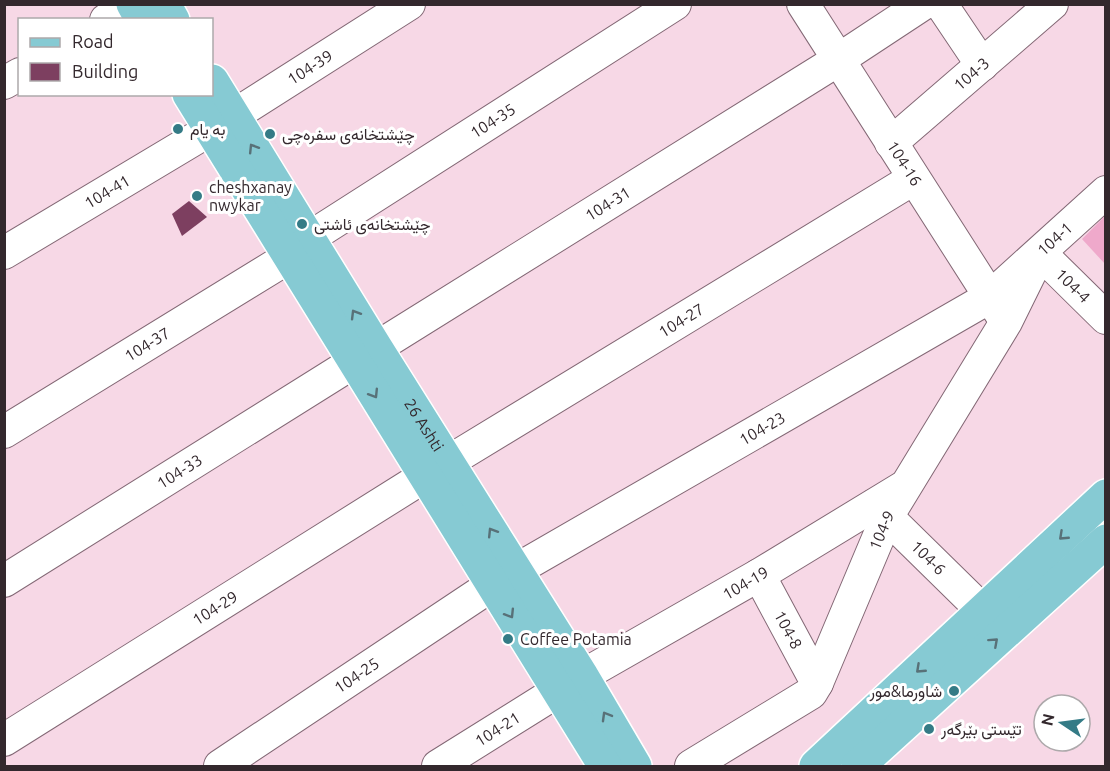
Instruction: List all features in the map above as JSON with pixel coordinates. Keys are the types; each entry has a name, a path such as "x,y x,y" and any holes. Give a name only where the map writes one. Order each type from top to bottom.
{"main road":[{"path":"132,4 141,18"},
{"path":"164,4 172,18"},
{"name":"26 Ashti","path":"213,86 221,122"},
{"name":"26 Ashti","path":"191,96 221,122 570,683 635,766"},
{"path":"816,766 1106,496"},
{"path":"858,766 1106,541"},
{"name":"26 Ashti","path":"570,683 604,766"}],"street":[{"path":"109,18 132,4"},
{"name":"104-39","path":"221,122 410,4"},
{"name":"104-35","path":"299,248 675,4"},
{"name":"104-16","path":"803,4 914,179 1000,301"},
{"name":"104-31","path":"365,355 838,60 923,4"},
{"path":"941,4 982,66"},
{"name":"104-3","path":"891,143 1052,4"},
{"path":"4,83 18,75"},
{"name":"104-41","path":"4,253 221,122"},
{"name":"104-27","path":"436,469 914,179"},
{"name":"104-1","path":"1000,301 1040,253 1106,192"},
{"name":"104-37","path":"4,432 299,248"},
{"name":"104-4","path":"1040,253 1106,318"},
{"name":"104-19","path":"570,683 759,575 881,511 905,486 1000,301"},
{"name":"104-23","path":"504,578 1000,301"},
{"name":"104-33","path":"4,581 365,355"},
{"name":"104-29","path":"4,740 436,469"},
{"name":"104-6","path":"881,511 983,610"},
{"name":"104-9","path":"691,766 810,693 817,682 881,511"},
{"name":"104-8","path":"759,575 817,682"},
{"name":"104-25","path":"220,766 504,578"},
{"name":"104-21","path":"438,766 570,683"}],"shaded area":[{"path":"1105,216 1105,264 1082,239"}],"building":[{"path":"189,201 207,217 182,236 172,214"}],"place":[{"name":"به يام","path":"178,129"},
{"name":"چێشتخانەی سفرەچی","path":"270,134"},
{"name":"cheshxanay nwykar","path":"197,196"},
{"name":"چێشتخانەی ئاشتی","path":"302,224"},
{"name":"Coffee Potamia","path":"508,639"},
{"name":"شاورما&مور","path":"954,691"},
{"name":"تێستی بێرگەر","path":"929,729"}]}
